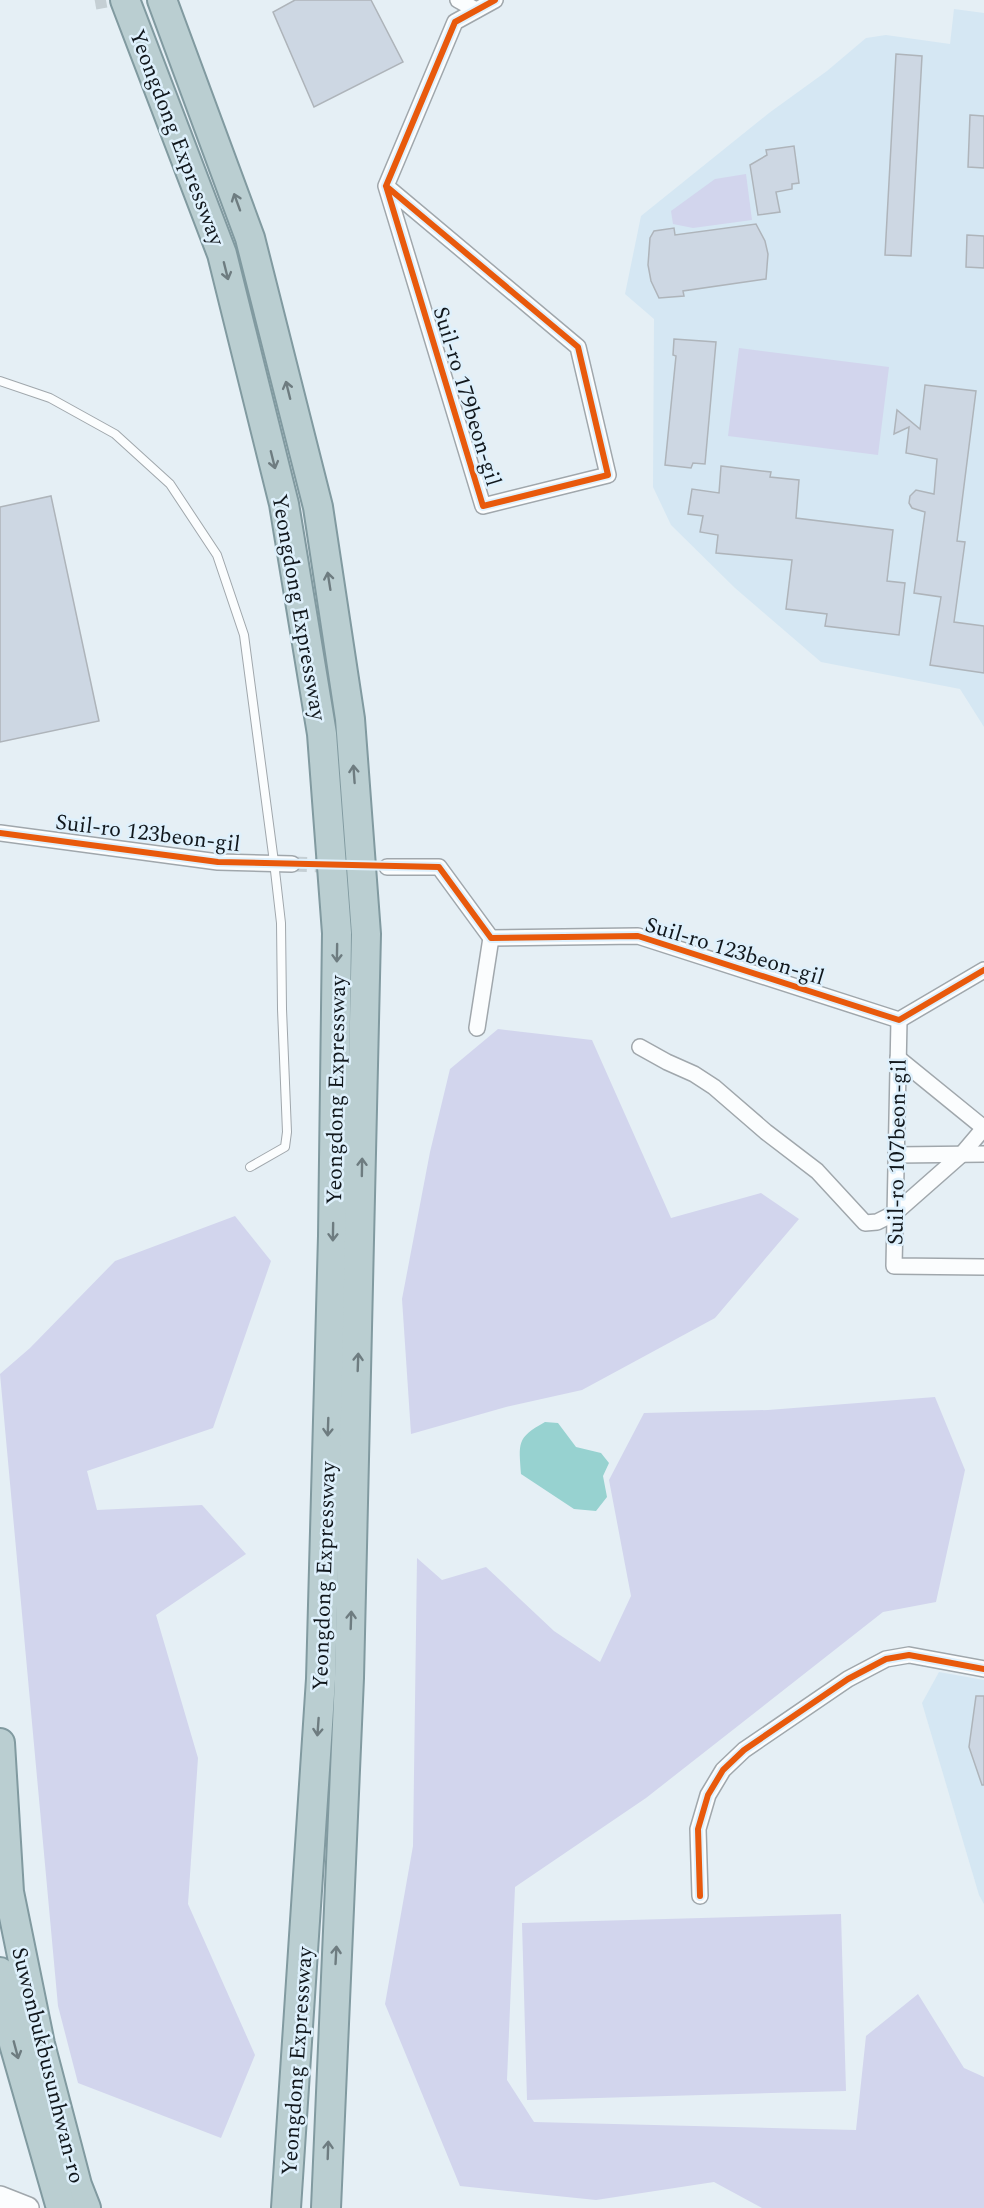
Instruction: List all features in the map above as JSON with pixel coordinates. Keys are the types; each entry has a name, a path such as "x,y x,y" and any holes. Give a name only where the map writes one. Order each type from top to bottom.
{"highway":[{"name":"Yeongdong Expressway","path":"125,0 222,254 284,504 322,734 337,933 333,1236 321,1679 286,2208"},
{"name":"Yeongdong Expressway","path":"162,0 250,238 318,507 350,719 365,915 361,1224 349,1678 326,2208"},
{"name":"Suwonbukbusunhwan-ro","path":"0,1743 9,1892 40,2044 77,2185 86,2208"},
{"name":"Suwonbukbusunhwan-ro","path":"0,1972 14,2044 61,2208"}],"street":[{"path":"458,0 476,10"},
{"path":"386,186 455,22 495,0"},
{"name":"Suil-ro 179beon-gil","path":"386,186 578,347 608,475 483,506 386,186"},
{"name":"Suil-ro 123beon-gil","path":"0,833 218,862 292,864"},
{"path":"387,867 439,867 491,938 477,1028"},
{"name":"Suil-ro 123beon-gil","path":"491,938 638,936 898,1020"},
{"path":"898,1020 984,970"},
{"name":"Suil-ro 107beon-gil","path":"898,1020 894,1266 984,1268"},
{"path":"640,1047 694,1074 714,1087 766,1132 817,1171 865,1223 877,1222 895,1214 962,1154 984,1128 898,1058"},
{"path":"896,1155 984,1154"},
{"path":"700,1896 698,1829 708,1795 723,1770 744,1750 848,1679 886,1659 909,1655 984,1669"},
{"path":"0,2197 28,2208"}],"lane":[{"path":"0,381 50,398 114,434 170,484 217,555 244,635 281,923 287,1132 285,1147 250,1167"}],"shaded area":[{"path":"954,9 984,13 984,727 960,689 821,662 735,588 671,525 653,487 654,319 625,294 641,216 866,38 886,35 950,44"},
{"path":"746,174 752,220 693,228 673,224 671,211 715,179"},
{"path":"739,348 889,367 878,455 728,436"},
{"path":"498,1029 592,1040 671,1218 761,1193 799,1219 715,1318 582,1390 506,1407 411,1434 402,1299 430,1152 450,1069"},
{"path":"235,1216 271,1261 213,1428 87,1471 97,1510 202,1505 246,1554 156,1615 198,1758 188,1904 255,2055 221,2138 78,2083 58,2006 0,1374 30,1348 115,1261"},
{"path":"935,1397 965,1470 936,1602 883,1612 646,1798 515,1887 507,2080 534,2122 856,2130 866,2036 918,1994 964,2068 984,2077 984,2208 762,2208 714,2182 596,2200 460,2186 385,2004 413,1846 417,1558 442,1580 486,1567 554,1631 600,1662 631,1596 609,1480 644,1413 768,1410"},
{"path":"545,1422 558,1423 576,1447 601,1453 609,1463 603,1476 607,1497 596,1511 574,1509 521,1474 521,1442 524,1437"},
{"path":"939,1672 984,1680 984,1904 979,1895 922,1703"},
{"path":"841,1914 846,2091 527,2100 522,1923"}],"building":[{"path":"295,0 371,0 403,62 314,107 273,12"},
{"path":"896,54 922,56 911,256 885,255"},
{"path":"970,115 984,116 984,168 968,167"},
{"path":"794,146 799,183 792,184 792,189 776,192 780,212 758,215 750,165 767,155 766,150"},
{"path":"756,224 765,241 768,254 766,279 683,291 684,296 659,298 651,281 648,265 650,238 654,231 674,228 675,235"},
{"path":"967,235 984,236 984,268 966,267"},
{"path":"674,339 716,342 705,464 693,463 691,468 665,465 676,356 673,355"},
{"path":"925,385 976,391 957,541 965,542 954,622 984,626 984,673 930,665 941,597 914,593 925,512 912,508 909,503 910,496 916,490 934,494 937,459 906,453 909,427 894,434 897,410 920,429"},
{"path":"721,466 771,472 770,477 799,480 796,518 893,530 887,581 905,583 899,635 825,626 827,614 786,609 792,560 716,553 718,535 700,532 703,516 688,514 692,489 719,493"},
{"path":"51,496 99,721 0,742 0,507"},
{"path":"976,1696 984,1696 984,1785 982,1785 969,1747"}],"tunnel":[{"path":"95,2 106,0"},
{"path":"292,864 387,867"}],"cycle path":[{"path":"386,186 578,347 608,475 483,506 386,186 455,22 495,0"},
{"path":"0,833 218,862 439,867 491,938 638,936 899,1020 984,970"},
{"path":"700,1896 698,1829 708,1795 723,1770 744,1750 848,1679 886,1659 909,1655 984,1669"}]}
